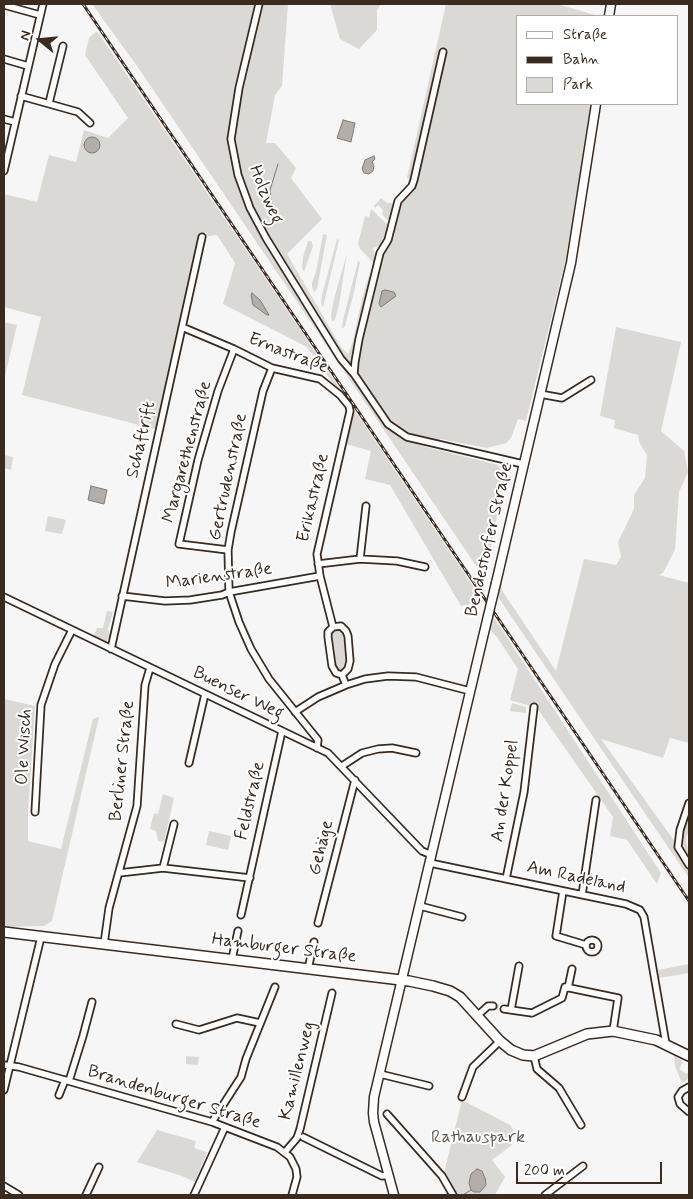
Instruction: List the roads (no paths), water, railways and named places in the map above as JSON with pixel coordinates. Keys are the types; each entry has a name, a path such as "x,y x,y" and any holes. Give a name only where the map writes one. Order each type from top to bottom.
{"main road":[{"name":"Hamburger Straße","path":"4,932 401,980 433,986 450,991 467,1003 500,1041 511,1050 523,1055 534,1056"},
{"path":"534,1056 587,1034 613,1031 644,1036 666,1044 689,1056"}],"street":[{"path":"4,171 43,4"},
{"name":"Holzweg","path":"259,4 239,88 231,139 238,175 250,208 266,238 341,359 354,374 388,424 407,437 522,464"},
{"path":"4,5 40,15"},
{"path":"49,103 63,46"},
{"path":"354,374 359,339 380,254 388,240 398,201 412,186 414,180 443,52"},
{"path":"4,59 28,66"},
{"path":"21,96 78,112 90,123"},
{"name":"Bendestorfer Straße","path":"394,1195 373,1113 380,1074 496,583 522,464 571,263 596,105"},
{"path":"4,119 15,122"},
{"name":"Schaftrift","path":"111,649 202,237"},
{"name":"Ernastraße","path":"182,327 234,349 272,368 320,379 340,395 349,406"},
{"name":"Margarethenstraße","path":"228,550 179,544 198,460 218,391 234,349"},
{"name":"Gertrudenstraße","path":"272,368 263,391 230,532 228,550 229,592 251,650 269,679 318,740 317,748"},
{"path":"540,394 562,398 591,380"},
{"name":"Erikastraße","path":"346,685 342,675 334,670 328,650 328,632 333,627 318,564 319,544 350,411 349,406"},
{"path":"360,559 366,506"},
{"path":"318,564 360,559 397,561 425,567"},
{"name":"Marienstraße","path":"122,596 165,601 190,600 320,576"},
{"name":"Buenser Weg","path":"4,598 328,753 431,859"},
{"path":"333,627 341,626 348,636 350,661 348,669 342,675"},
{"name":"Ole Wisch","path":"35,812 41,705 55,664 72,630"},
{"name":"Berliner Straße","path":"104,944 109,908 137,806 146,685 150,668"},
{"path":"295,712 318,698 365,678 388,676 416,677 470,691"},
{"path":"189,763 205,694"},
{"name":"An der Koppel","path":"506,879 524,792 534,707"},
{"name":"Feldstraße","path":"241,915 282,731"},
{"path":"342,766 362,753 378,748 392,748 416,753"},
{"name":"Gehäge","path":"318,923 355,780"},
{"path":"582,895 596,800"},
{"path":"689,804 680,830 678,847 689,865"},
{"path":"163,868 174,824"},
{"name":"Am Radeland","path":"431,859 506,879 633,906 642,912 666,1044"},
{"path":"119,873 163,868 250,878"},
{"path":"563,891 556,936 586,944"},
{"path":"420,906 462,917"},
{"path":"232,960 238,931"},
{"path":"4,1090 7,1065 41,936"},
{"path":"308,969 314,942"},
{"path":"511,1010 519,966"},
{"path":"568,988 572,969"},
{"path":"212,1122 241,1077 246,1059 275,987"},
{"path":"504,1008 532,1013 562,998 565,987 618,998 613,1031"},
{"name":"Kamillenweg","path":"285,1152 297,1138 300,1130 332,993"},
{"path":"66,1081 83,1036 92,1002"},
{"path":"477,1016 488,1006 493,1006"},
{"path":"176,1024 199,1030 237,1018 260,1023"},
{"path":"462,1097 473,1067 478,1060 500,1041"},
{"path":"534,1056 537,1070 559,1088 581,1125"},
{"name":"Brandenburger Straße","path":"7,1065 212,1122 277,1147 285,1152"},
{"path":"380,1074 429,1086"},
{"name":"Brandenburger Straße","path":"59,1096 66,1081"},
{"path":"689,1087 679,1093 678,1099 681,1106 689,1112"},
{"path":"387,1114 442,1176 453,1195"},
{"path":"194,1195 224,1127"},
{"path":"303,1136 382,1176 390,1175"},
{"path":"285,1152 294,1163 296,1169 297,1176 292,1195"},
{"path":"545,1195 583,1166"},
{"path":"86,1195 99,1167"},
{"path":"4,1186 19,1195"}],"waterway":[{"path":"274,225 270,190 278,164"},
{"path":"463,1195 471,1190"}],"tunnel":[{"path":"493,1006 504,1009"}],"railway":[{"path":"83,4 689,901"}],"park label":[{"name":"Rathauspark","path":"478,1138"}]}
